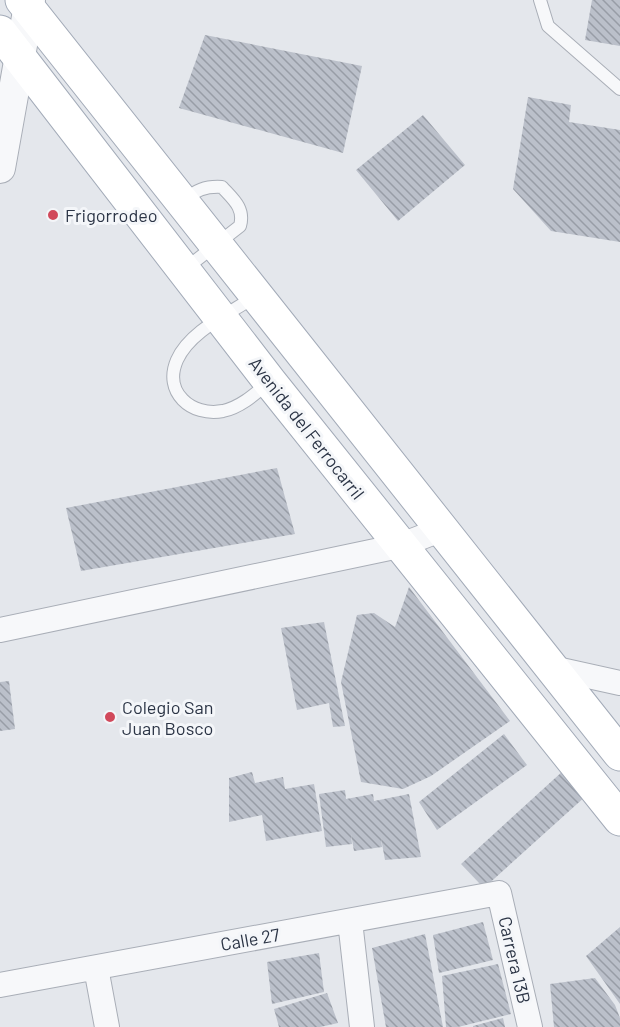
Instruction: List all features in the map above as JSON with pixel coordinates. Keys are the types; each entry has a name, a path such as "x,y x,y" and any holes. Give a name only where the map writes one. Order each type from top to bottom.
{"main road":[{"path":"27,3 255,296 620,754"},
{"name":"Avenida del Ferrocarril","path":"0,32 399,546 620,819"}],"street":[{"path":"0,168 21,61 27,3"},
{"path":"0,630 399,546 440,530"},
{"path":"552,668 620,683"},
{"name":"Calle 27","path":"0,985 499,893"},
{"name":"Carrera 13B","path":"499,893 530,1027"},
{"path":"350,921 362,1027"},
{"path":"96,968 107,1027"}],"lane":[{"path":"540,0 548,26 620,89"},
{"path":"182,202 196,191 222,187 239,206 243,217 240,226 184,270"},
{"path":"255,296 193,339 177,360 173,379 176,392 186,405 202,411 222,411 241,404 270,382"}],"building":[{"path":"592,0 620,0 620,46 585,40"},
{"path":"205,35 362,66 343,153 179,108"},
{"path":"528,97 571,105 569,122 620,130 620,242 551,231 513,189"},
{"path":"423,115 465,165 398,221 356,170"},
{"path":"277,468 295,534 81,571 66,508"},
{"path":"409,587 510,721 431,776 403,789 361,782 341,682 357,615 374,613 395,627"},
{"path":"324,622 345,726 333,727 329,703 297,710 281,628"},
{"path":"9,681 15,729 0,731 0,682"},
{"path":"504,734 527,765 437,830 419,802"},
{"path":"564,770 587,795 484,888 461,864"},
{"path":"252,772 255,783 283,777 285,789 314,784 322,831 266,841 262,815 229,822 229,778"},
{"path":"345,790 346,799 373,794 374,801 409,794 421,857 385,860 381,838 382,847 354,851 351,834 352,844 326,847 319,794"},
{"path":"483,922 493,960 439,973 433,935"},
{"path":"620,927 620,1004 586,956"},
{"path":"425,934 443,1027 386,1027 372,948"},
{"path":"319,953 324,992 272,1004 267,962"},
{"path":"498,964 511,1014 458,1027 446,1027 442,976"},
{"path":"595,978 615,1005 620,1018 620,1027 554,1027 550,984"},
{"path":"327,993 338,1023 320,1027 279,1027 274,1009"},
{"path":"503,1018 505,1027 473,1027 473,1026"}],"place":[{"name":"Frigorrodeo","path":"53,215"},
{"name":"Colegio San Juan Bosco","path":"110,717"}]}
